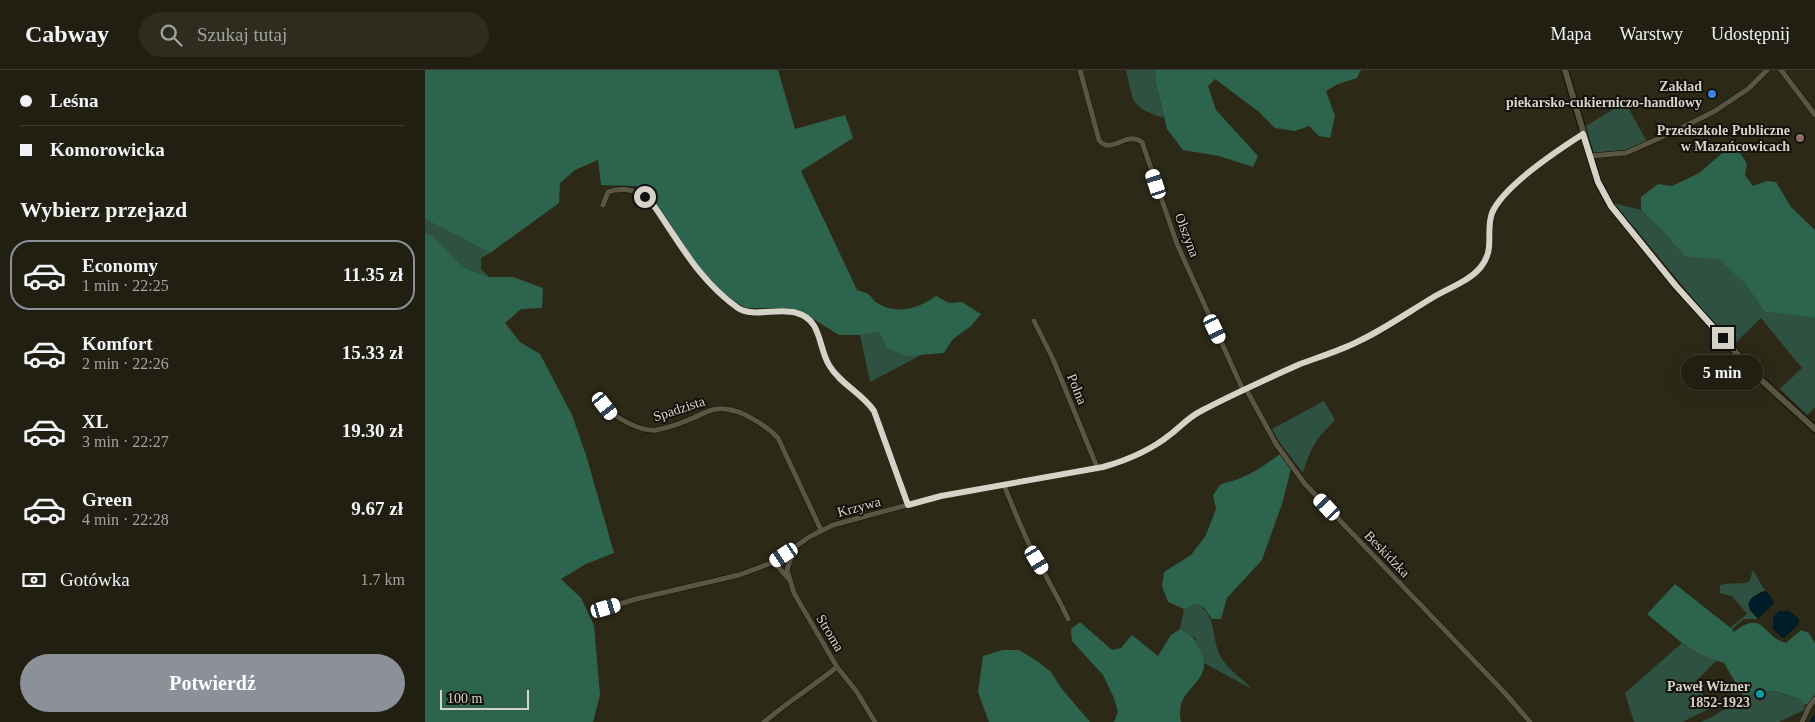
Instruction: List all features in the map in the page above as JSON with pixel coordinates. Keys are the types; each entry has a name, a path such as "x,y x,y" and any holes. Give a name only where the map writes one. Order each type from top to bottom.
{"street":[{"name":"Olszyna","path":"1080,70 1101,144 1111,146 1132,138 1142,142 1177,244 1245,389"},
{"path":"1565,70 1589,156 1598,182 1611,206 1676,286 1758,377 1815,429"},
{"path":"1589,156 1626,153 1673,132 1715,111 1748,89 1767,70"},
{"path":"1781,70 1815,115"},
{"name":"Krzywa","path":"596,611 636,599 739,575 774,562 821,530 908,505 941,496 1097,467 1139,456 1199,412 1245,389 1376,333 1468,278 1480,267 1487,255 1491,241 1489,229 1492,214 1499,202 1522,178 1552,154 1583,134"},
{"path":"603,205 608,192 626,189 639,192 652,203 683,251 702,274 739,309 752,312 786,310 808,318 813,323 827,363 874,411 908,505"},
{"name":"Polna","path":"1034,321 1053,359 1097,467"},
{"name":"Beskidzka","path":"1245,389 1276,444 1305,484 1530,722"},
{"name":"Spadzista","path":"605,406 612,414 646,429 655,430 711,410 725,408 737,411 769,429 778,438 821,530"},
{"path":"1004,485 1037,560 1069,619"},
{"name":"Stroma","path":"794,548 788,563 789,578 794,593 837,667 857,692 875,722"},
{"path":"774,562 789,578"},
{"path":"765,722 786,704 837,667"},
{"path":"1802,722 1809,707 1815,700"}],"green space":[{"path":"425,70 778,70 795,129 845,115 853,138 801,171 857,290 869,295 877,303 892,309 915,307 936,296 949,303 962,302 981,314 971,326 953,339 944,353 905,356 886,348 879,332 860,335 839,335 799,310 787,308 745,308 721,291 691,258 654,201 636,186 601,185 598,160 575,170 560,183 559,203 490,253 425,219"},
{"path":"1126,70 1157,70 1155,80 1164,118 1139,107 1135,102"},
{"path":"1157,70 1361,70 1357,78 1338,84 1326,91 1335,116 1330,138 1319,136 1309,126 1295,131 1275,128 1259,112 1215,79 1208,86 1216,110 1258,156 1253,167 1219,156 1183,150 1167,129 1155,80"},
{"path":"1625,102 1647,142 1625,150 1592,153 1586,126"},
{"path":"1734,143 1747,164 1745,175 1753,186 1767,181 1776,182 1791,207 1815,230 1815,318 1765,312 1746,285 1720,260 1685,256 1641,210 1641,197 1658,184 1672,186 1699,173"},
{"path":"1614,203 1641,210 1685,255 1720,260 1746,285 1765,312 1815,318 1815,407 1807,415 1780,389 1802,368 1761,318 1734,344 1700,307"},
{"path":"425,219 490,253 481,258 481,269 489,277 463,267 432,235 425,233"},
{"path":"425,233 432,235 463,267 489,277 513,277 543,288 542,308 521,309 505,323 520,342 540,354 572,415 586,455 614,553 586,564 561,579 581,598 594,625 600,695 593,722 425,722"},
{"path":"879,332 886,348 905,356 925,353 870,382 860,335"},
{"path":"1324,401 1335,420 1315,444 1303,473 1280,443 1272,429"},
{"path":"1280,454 1291,469 1282,504 1262,560 1227,598 1221,619 1212,619 1205,609 1198,604 1184,609 1168,602 1162,586 1164,572 1191,555 1206,535 1216,509 1213,495 1221,484 1259,469"},
{"path":"1753,570 1765,591 1761,592 1749,609 1758,619 1744,619 1732,629 1730,628 1747,614 1732,596 1720,593 1720,585 1749,582"},
{"path":"1675,584 1734,632 1744,625 1757,623 1778,640 1786,643 1801,630 1809,633 1815,643 1815,695 1808,704 1804,705 1800,699 1772,691 1759,691 1744,697 1724,663 1701,655 1682,643 1647,614"},
{"path":"1198,604 1205,610 1212,623 1216,644 1222,659 1252,689 1204,663 1195,638 1180,629 1184,609"},
{"path":"1080,622 1112,650 1121,648 1132,635 1158,656 1171,635 1180,629 1193,637 1204,659 1203,670 1182,702 1180,711 1181,722 1114,722 1118,712 1114,698 1103,675 1072,641 1071,629"},
{"path":"1682,643 1701,655 1717,660 1695,682 1711,708 1682,722 1634,722 1625,693"},
{"path":"1003,650 1019,650 1051,672 1061,688 1090,722 989,722 978,692 983,656"},
{"path":"1766,689 1800,699 1806,709 1779,722 1700,722 1712,717 1757,690"}],"water":[{"path":"1765,591 1770,595 1774,603 1758,619 1749,608 1749,603 1754,596"},
{"path":"1779,611 1789,611 1799,619 1799,624 1784,638 1773,629 1773,617"}],"place":[{"name":"Zakład piekarsko-cukierniczo-handlowy","path":"1712,94"},
{"name":"Przedszkole Publiczne w Mazańcowicach","path":"1800,138"},
{"name":"Paweł Wizner 1852-1923","path":"1760,694"}],"route":[{"path":"645,197 652,203 683,251 702,274 739,309 752,312 786,310 798,313 813,323 827,363 874,411 908,505 941,496 1103,467 1139,456 1199,412 1299,365 1356,343 1376,333 1468,278 1480,267 1487,255 1491,241 1489,229 1492,214 1499,202 1522,178 1552,154 1583,134 1598,182 1611,206 1676,286 1723,338"}]}
